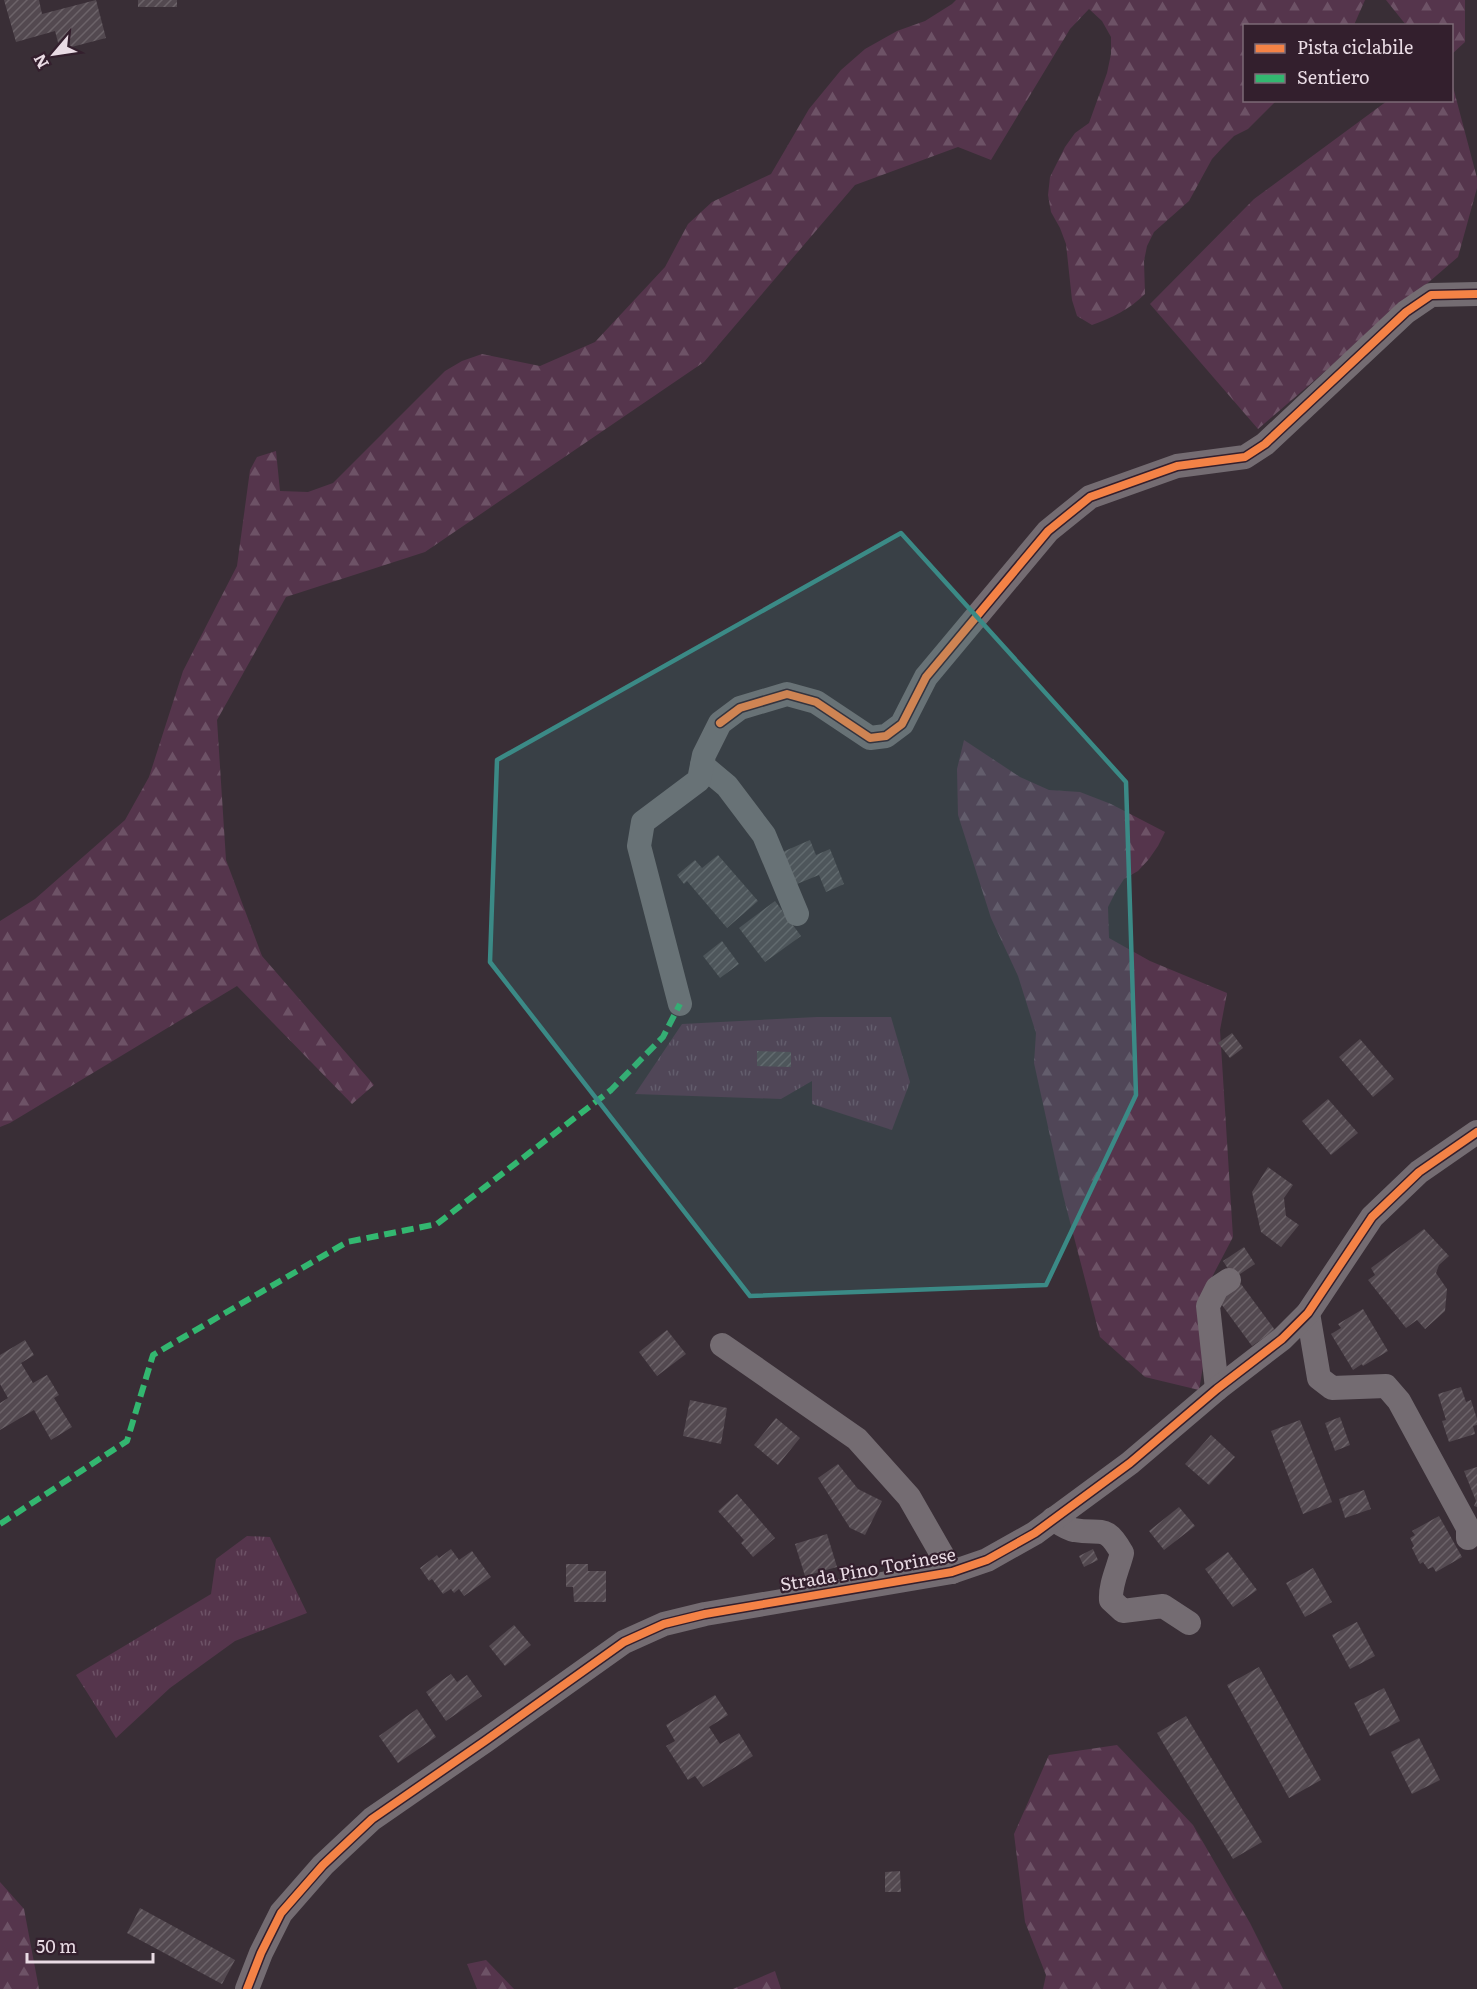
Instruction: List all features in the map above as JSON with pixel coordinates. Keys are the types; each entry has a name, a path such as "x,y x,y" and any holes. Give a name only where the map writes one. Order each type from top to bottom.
{"street":[{"path":"680,1004 639,846 643,822 699,780 704,754 720,723 740,708 787,694 816,702 870,738 886,736 902,724 926,677 1048,531 1090,497 1177,466 1245,457 1265,444 1406,312 1431,295 1477,294"},
{"path":"702,765 727,786 764,835 797,914"},
{"name":"Strada Pino Torinese","path":"247,1989 261,1953 281,1913 323,1865 372,1820 624,1642 664,1624 705,1614 952,1572 987,1560 1035,1533 1130,1463 1217,1389 1282,1339 1308,1313 1372,1217 1419,1172 1477,1132"},
{"path":"1217,1389 1208,1306 1217,1288 1229,1280"},
{"path":"1308,1313 1319,1378 1332,1388 1386,1386 1399,1401 1468,1528 1468,1538"},
{"path":"722,1345 857,1439 909,1497 952,1572"},
{"path":"1053,1519 1073,1530 1098,1530 1113,1538 1122,1553 1110,1588 1111,1600 1123,1611 1163,1606 1189,1623"}],"highlighted area":[{"path":"901,533 1126,782 1136,1095 1046,1285 750,1296 490,962 497,760"}],"green space":[{"path":"956,0 1365,0 1354,24 1243,24 1243,102 1275,102 1248,129 1234,136 1223,147 1212,159 1189,201 1154,232 1147,246 1144,261 1145,294 1120,312 1092,325 1077,316 1072,300 1066,244 1051,212 1048,195 1050,177 1075,133 1089,123 1107,73 1111,54 1111,37 1102,21 1089,9 1070,29 991,160 958,147 855,185 704,362 425,552 286,597 217,720 226,860 262,956 374,1085 352,1104 237,986 0,1127 0,921 35,899 125,820 149,777 183,671 237,566 250,470 257,457 276,451 280,491 308,492 333,483 445,371 462,361 482,354 540,366 595,342 665,267 688,224 712,202 771,174 809,109 841,70 865,49 897,31 925,21"},
{"path":"1386,0 1465,0 1465,42 1453,53 1453,24 1405,24"},
{"path":"1453,87 1477,178 1477,188 1458,257 1258,429 1150,304 1254,199 1386,102 1453,102"},
{"path":"964,740 1020,777 1049,790 1080,792 1111,804 1165,832 1149,859 1138,871 1124,879 1115,893 1108,907 1109,938 1150,961 1227,993 1220,1030 1233,1237 1200,1300 1205,1355 1199,1390 1145,1377 1100,1337 1063,1195 1034,1063 1036,1033 1018,976 991,918 958,815 957,769"},
{"path":"817,1017 891,1017 910,1082 892,1130 812,1104 812,1081 781,1099 635,1094 682,1024"},
{"path":"247,1536 270,1537 307,1613 235,1641 170,1688 116,1738 76,1675 211,1594 216,1559"},
{"path":"1117,1745 1193,1825 1250,1923 1283,1989 1043,1989 1046,1975 1025,1922 1014,1834 1049,1755"},
{"path":"0,1882 24,1909 39,1989 0,1989"},
{"path":"486,1960 514,1989 477,1989 467,1964"},
{"path":"775,1971 781,1989 733,1989"}],"building":[{"path":"4,0 39,0 42,14 96,0 106,38 60,50 55,31 16,42"},
{"path":"138,0 177,0 177,7 138,7"},
{"path":"810,840 816,855 830,849 844,884 826,892 819,875 792,886 778,854"},
{"path":"718,855 758,901 727,928 687,881 684,884 677,875 695,860 702,868"},
{"path":"775,901 801,936 765,962 739,928"},
{"path":"722,941 739,964 720,978 703,956"},
{"path":"1232,1033 1243,1048 1230,1058 1218,1043"},
{"path":"1360,1039 1394,1079 1373,1097 1339,1057"},
{"path":"757,1051 791,1052 791,1067 757,1066"},
{"path":"1328,1099 1358,1133 1331,1155 1302,1121"},
{"path":"1268,1167 1293,1185 1284,1198 1286,1216 1299,1225 1281,1247 1261,1232 1252,1192"},
{"path":"1424,1229 1449,1256 1439,1265 1436,1273 1447,1289 1445,1311 1425,1329 1417,1320 1406,1328 1368,1280 1375,1275 1371,1268"},
{"path":"1244,1247 1255,1264 1234,1278 1223,1261"},
{"path":"1241,1284 1275,1330 1252,1346 1219,1301"},
{"path":"1363,1309 1388,1351 1353,1370 1331,1334 1341,1328 1338,1324"},
{"path":"667,1330 686,1354 657,1376 639,1352"},
{"path":"25,1340 34,1355 21,1363 33,1383 47,1375 59,1395 54,1398 72,1427 51,1440 34,1410 0,1430 0,1403 8,1398 0,1384 0,1355"},
{"path":"1461,1387 1466,1402 1471,1400 1477,1425 1473,1426 1475,1434 1449,1442 1442,1421 1446,1420 1438,1394"},
{"path":"690,1400 727,1408 721,1444 683,1436"},
{"path":"1340,1417 1350,1445 1335,1451 1325,1423"},
{"path":"776,1418 800,1438 778,1465 754,1445"},
{"path":"1300,1420 1332,1502 1303,1514 1271,1431"},
{"path":"1211,1435 1235,1457 1209,1485 1185,1464"},
{"path":"838,1464 858,1489 882,1501 865,1535 850,1528 818,1478"},
{"path":"1477,1467 1477,1507 1474,1506 1476,1501 1464,1471"},
{"path":"1364,1490 1371,1509 1345,1518 1339,1499"},
{"path":"737,1494 775,1538 753,1557 741,1543 744,1540 718,1511"},
{"path":"1179,1507 1195,1526 1164,1550 1149,1531"},
{"path":"1439,1516 1462,1557 1436,1572 1433,1567 1428,1569 1423,1562 1420,1564 1410,1538 1415,1535 1412,1531"},
{"path":"827,1534 837,1567 805,1576 795,1544"},
{"path":"451,1549 459,1560 472,1551 491,1577 464,1596 459,1589 454,1593 451,1589 443,1594 432,1579 429,1581 420,1568 437,1555 439,1558"},
{"path":"1093,1549 1098,1560 1084,1567 1079,1556"},
{"path":"1228,1552 1257,1590 1233,1607 1205,1569"},
{"path":"566,1564 588,1564 588,1571 606,1571 606,1602 574,1602 573,1587 566,1587"},
{"path":"1313,1568 1332,1602 1305,1617 1286,1583"},
{"path":"1357,1622 1375,1656 1350,1669 1332,1635"},
{"path":"514,1625 531,1645 505,1666 489,1646"},
{"path":"1259,1667 1321,1780 1289,1798 1227,1685"},
{"path":"451,1674 457,1682 467,1675 482,1696 446,1721 426,1692"},
{"path":"1384,1688 1400,1721 1370,1736 1354,1703"},
{"path":"715,1695 728,1715 709,1727 720,1744 739,1733 753,1756 703,1787 695,1776 688,1780 666,1746 675,1741 666,1725"},
{"path":"417,1709 436,1737 398,1763 379,1736"},
{"path":"1186,1716 1262,1842 1233,1859 1157,1733"},
{"path":"1419,1738 1440,1780 1412,1794 1391,1752"},
{"path":"900,1871 901,1892 885,1892 885,1872"},
{"path":"140,1908 235,1960 222,1984 127,1933"}],"marked path":[{"path":"0,1524 127,1441 153,1355 347,1242 437,1224 611,1090 663,1037 680,1004"}],"cycle path":[{"path":"720,723 740,708 787,694 816,702 870,738 886,736 902,724 926,677 1048,531 1090,497 1177,466 1245,457 1265,444 1406,312 1431,295 1477,294"},
{"path":"247,1989 261,1953 281,1913 323,1865 372,1819 624,1642 664,1624 705,1614 952,1572 987,1560 1035,1533 1130,1463 1217,1389 1282,1339 1308,1313 1372,1217 1419,1172 1477,1132"}]}
